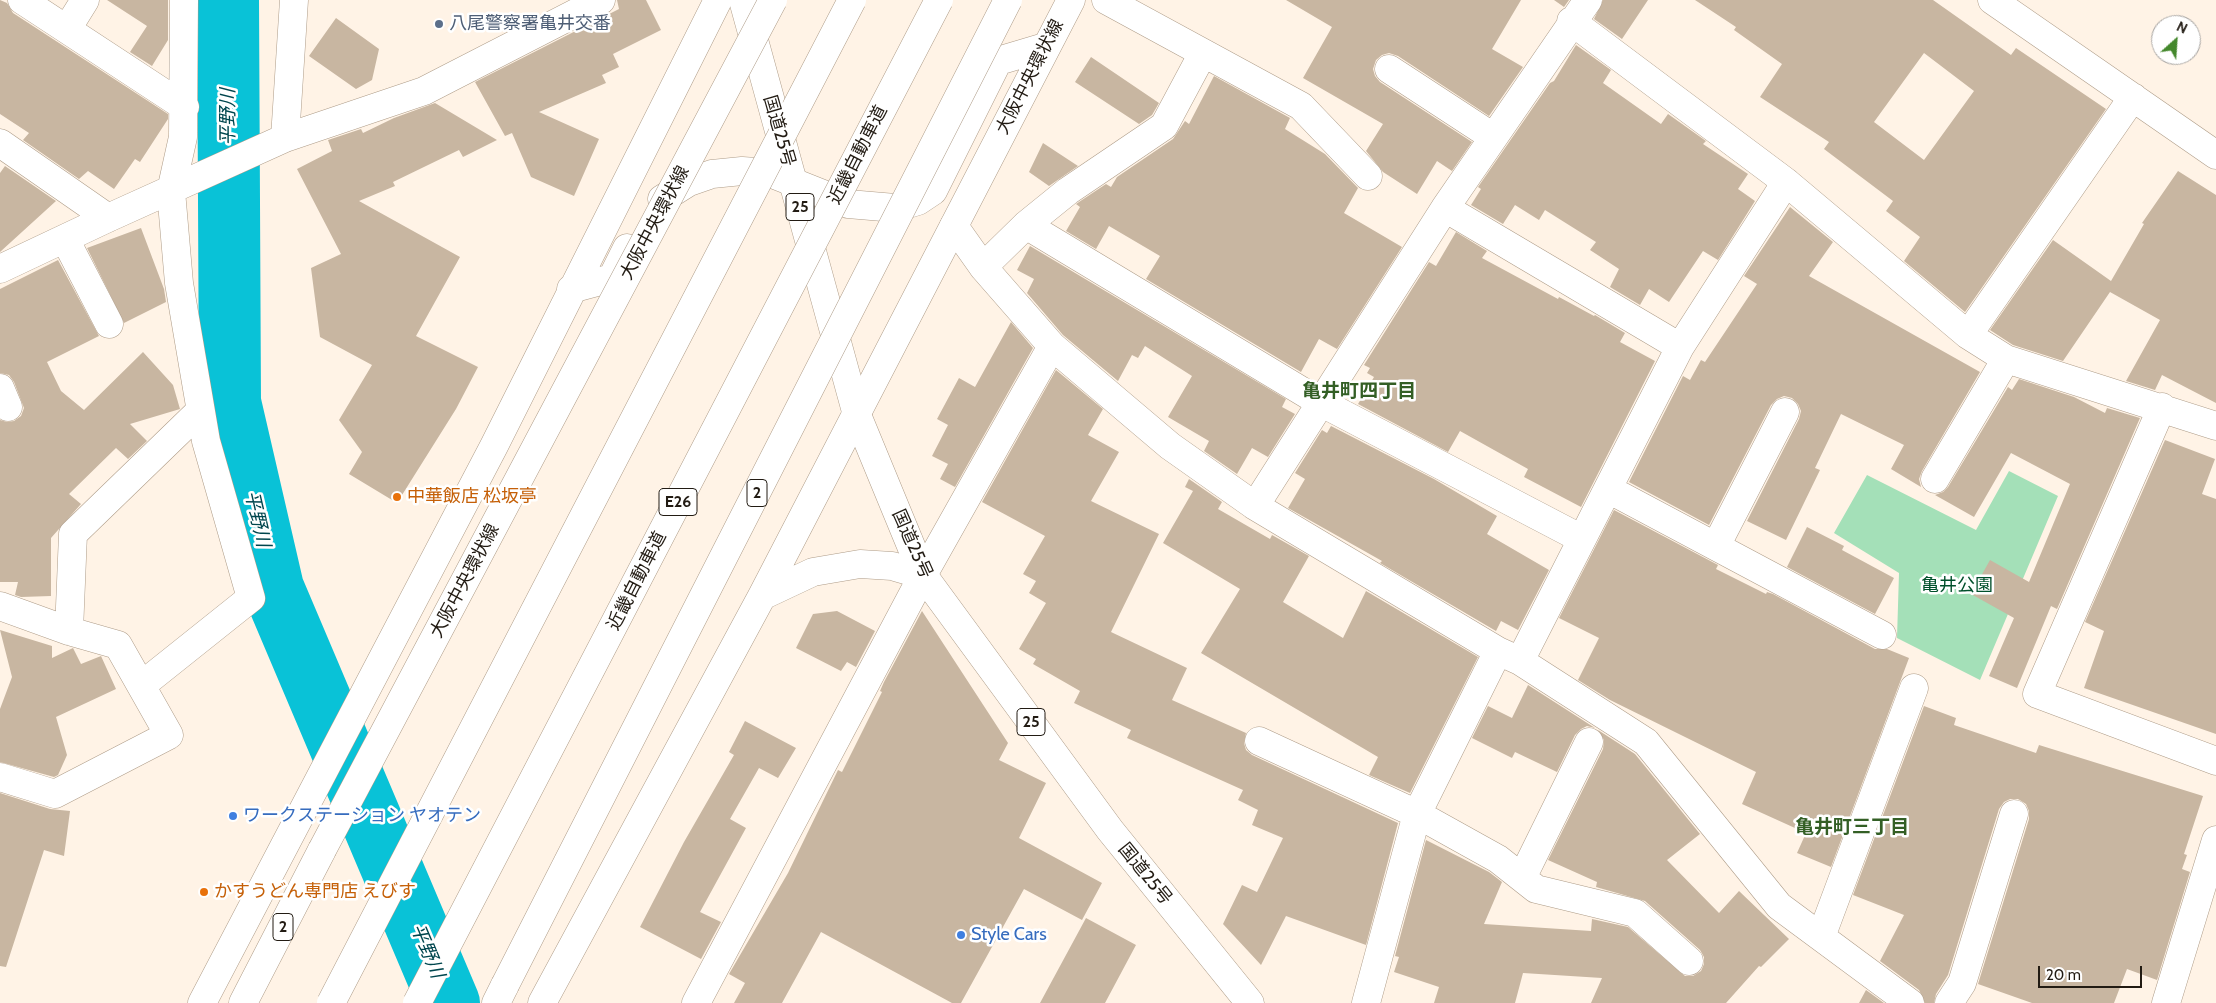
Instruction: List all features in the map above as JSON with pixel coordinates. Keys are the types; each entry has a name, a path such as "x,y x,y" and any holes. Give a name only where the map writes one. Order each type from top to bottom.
{"main road":[{"path":"22,0 184,107"},
{"path":"67,29 85,0"},
{"path":"142,685 250,598 206,441 179,283 171,190 183,137 184,0"},
{"path":"285,138 294,0"},
{"path":"0,270 108,218 285,138 424,91 601,0"},
{"path":"202,1003 494,446 571,289 718,0"},
{"name":"国道25号","path":"743,0 857,415 923,575 1110,830 1250,1003"},
{"name":"大阪中央環状線","path":"244,1003 322,850 773,0"},
{"path":"331,1003 852,0"},
{"name":"近畿自動車道","path":"417,1003 939,0"},
{"name":"2","path":"501,994 1008,0"},
{"name":"大阪中央環状線","path":"542,1003 762,596 1071,0"},
{"path":"1106,0 1301,106 1368,176"},
{"path":"1255,506 1445,208 1571,21 1588,0"},
{"path":"1992,0 2216,155"},
{"path":"1571,21 1786,182 1968,335 2006,359 2162,407 2216,426"},
{"path":"571,289 612,278 640,222 664,197 689,182 712,174 742,171 770,173 818,193 857,205 894,208 918,201 933,191 998,61 1045,47"},
{"path":"983,266 1026,225 1068,191 1164,126 1203,53"},
{"path":"1389,69 1493,137"},
{"path":"1968,335 2133,97"},
{"path":"0,143 108,218"},
{"path":"1366,1003 1417,814 1509,656 1582,539 1680,348 1786,182"},
{"path":"1445,208 1680,348"},
{"path":"1026,225 1320,402 1582,539"},
{"path":"954,226 983,266 1052,346 1170,446 1255,506 1509,656 1646,742 1779,906 1910,1003"},
{"path":"65,239 109,324"},
{"path":"696,1003 923,575 1052,346"},
{"path":"1935,479 2006,359"},
{"path":"2162,407 2037,694 2216,761"},
{"path":"69,631 73,534 200,411"},
{"path":"1716,546 1785,412"},
{"path":"1608,488 1882,635"},
{"path":"762,596 812,572 860,564 892,566 923,575"},
{"path":"0,606 69,631 118,645 169,735 55,794 0,777"},
{"path":"1820,937 1914,688"},
{"path":"1259,741 1417,814 1498,859 1536,889 1635,912 1688,961"},
{"path":"1522,878 1589,742"},
{"path":"1949,1003 1962,983 2014,814"},
{"path":"2166,1003 2216,840"}],"green space":[{"name":"亀井公園","path":"2009,471 2058,496 1980,680 1897,638 1899,573 1834,533 1867,475 1976,530"}],"building":[{"path":"0,0 7,3 13,13 168,114 168,119 140,162 135,159 114,189 88,171 79,179 23,140 29,133 0,114"},
{"path":"107,0 168,0 168,40 152,66 130,52 147,26"},
{"path":"617,0 646,0 661,30 613,54 619,67 602,75 606,83 539,112 599,139 574,196 531,177 512,133 505,136 475,82 619,9"},
{"path":"1286,0 1521,0 1492,49 1523,67 1489,116 1398,56 1389,53 1382,55 1376,60 1373,69 1375,76 1380,82 1472,142 1452,171 1437,161 1417,194 1383,172 1366,151 1383,124 1303,78 1332,27"},
{"path":"1554,0 1569,0 1564,7"},
{"path":"1603,0 1648,0 1622,39 1594,19"},
{"path":"1695,0 1933,0 2011,55 2016,48 2106,109 1965,312 1904,261 1920,237 1886,211 1893,201 1824,149 1829,142 1760,97 1782,64 1734,30 1736,27","holes":["1924,53 1974,91 1924,160 1874,122"]},
{"path":"336,18 379,49 372,80 356,89 309,56"},
{"path":"1576,45 1611,70 1603,83 1661,124 1668,114 1706,141 1703,144 1748,174 1738,189 1755,201 1718,260 1703,251 1669,302 1649,289 1640,305 1610,287 1619,269 1590,250 1596,242 1545,210 1539,220 1515,205 1503,224 1471,205 1481,189 1478,187 1550,83 1554,81"},
{"path":"1091,57 1159,103 1152,115 1139,124 1075,82"},
{"path":"1214,76 1290,118 1285,129 1325,154 1358,188 1344,213 1402,247 1337,349 1319,339 1301,372 1146,279 1160,256 1109,226 1096,249 1066,231 1080,207 1076,204 1106,184 1111,187 1117,177 1173,139 1185,121 1189,124"},
{"path":"435,103 497,140 463,157 459,150 393,182 395,186 359,201 460,257 416,336 478,367 456,409 397,503 349,474 362,452 339,420 372,365 320,337 311,268 341,254 297,169 332,151 328,140 361,129 363,133 394,118"},
{"path":"1043,143 1078,166 1049,186 1029,172"},
{"path":"5,166 56,201 0,252 0,173"},
{"path":"2178,171 2216,195 2216,403 2162,375 2155,390 2126,381 2160,320 2110,292 2063,361 2013,345 1990,330 2053,240 2111,281 2144,224 2142,223"},
{"path":"1790,207 1833,242 1809,276 1980,372 1922,471 1919,479 1921,487 1891,469 1904,445 1841,414 1815,468 1820,470 1786,540 1747,521 1799,419 1801,411 1798,404 1792,398 1784,396 1777,399 1771,405 1709,525 1629,482 1683,376 1690,380 1701,360 1705,362 1757,284 1744,276"},
{"path":"141,228 164,289 166,302 124,323 87,248"},
{"path":"1456,232 1487,251 1482,258 1558,299 1559,297 1595,315 1625,333 1620,342 1655,361 1581,507 1524,477 1528,469 1460,431 1448,452 1358,404 1374,377 1367,373 1370,368 1364,365 1429,262 1436,266"},
{"path":"1030,246 1286,399 1282,407 1295,414 1268,457 1252,448 1237,474 1204,451 1209,441 1168,417 1192,376 1145,346 1138,358 1132,355 1118,381 1063,335 1027,293 1034,279 1017,270"},
{"path":"58,260 99,336 47,362 61,391 84,410 143,352 173,385 180,409 130,424 147,441 128,459 116,448 69,494 81,504 51,538 51,596 21,597 15,595 18,582 0,582 0,420 14,421 21,416 24,408 14,382 9,375 0,373 0,289"},
{"path":"1011,322 1033,348 955,487 940,479 948,464 932,456 948,425 937,419 959,378 975,387"},
{"path":"1056,370 1103,409 1088,435 1119,452 1091,501 1159,534 1111,632 1187,668 1172,700 1246,733 1244,743 1246,750 1252,755 1398,823 1366,945 1286,916 1261,965 1223,924 1242,885 1257,892 1283,838 1252,825 1258,810 1238,800 1243,790 1127,738 1131,730 1074,703 1080,691 1033,664 1036,659 1019,649 1046,603 1029,593 1036,581 1023,574 1045,536 982,502"},
{"path":"2019,379 2074,397 2105,413 2107,408 2140,418 2057,609 2051,606 2017,688 1989,676 2014,618 1971,594 1990,560 2029,582 2070,484 2011,453 1974,517 1935,495 1943,492 1948,487 2008,387 2012,390"},
{"path":"1331,426 1434,479 1497,516 1487,534 1549,570 1518,630 1501,621 1496,631 1380,563 1382,561 1288,508 1305,479 1295,473 1322,430 1327,433"},
{"path":"2165,440 2215,459 2202,494 2216,499 2216,734 2084,688 2104,631 2085,622"},
{"path":"1189,479 1222,502 1218,509 1270,539 1272,535 1309,556 1283,602 1343,638 1366,591 1478,657 1410,793 1369,775 1378,757 1201,653 1240,589 1163,543 1193,491 1185,487"},
{"path":"1614,510 1718,565 1716,569 1766,594 1767,592 1773,594 1875,649 1887,649 1909,658 1831,867 1797,853 1806,833 1742,804 1756,772 1610,700 1578,680 1599,638 1559,618"},
{"path":"1807,527 1844,546 1842,550 1894,578 1875,614 1787,567"},
{"path":"837,611 875,631 856,667 847,662 841,671 796,648 813,614"},
{"path":"922,611 1008,743 999,760 1046,783 1019,838 1102,883 1082,920 1024,889 961,1003 952,1003 821,932 782,1003 734,1003 745,983 729,974 788,873 838,770 842,772 882,692 880,691 884,682"},
{"path":"0,630 52,646 52,658 73,648 81,664 101,656 116,689 56,717 67,755 58,775 54,777 0,762 0,709 12,677"},
{"path":"1528,685 1595,728 1587,726 1575,735 1557,772 1515,752 1512,758 1472,738 1488,706 1512,718"},
{"path":"1924,706 1956,718 1954,725 2036,753 2039,745 2203,796 2184,854 2187,855 2182,869 2190,872 2157,980 2127,969 2114,1003 2032,1003 1978,984 2029,819 2029,811 2026,804 2018,799 2010,799 2004,802 1999,809 1948,975 1936,994 1934,1003 1925,1003 1919,990 1880,961 1904,915 1853,895"},
{"path":"745,721 796,748 778,778 759,768 730,819 746,828 700,912 721,922 701,959 640,927 684,842 734,755 729,752"},
{"path":"1598,730 1635,754 1700,834 1667,860 1719,913 1739,891 1789,939 1761,967 1759,966 1726,1003 1591,1003 1602,978 1523,973 1515,1003 1434,1003 1439,987 1394,972 1399,957 1395,956 1426,840 1489,872 1502,882 1484,924 1591,931 1592,919 1628,927 1685,976 1693,976 1701,971 1704,957 1700,950 1645,901 1596,887 1597,882 1548,860 1603,749 1604,740"},
{"path":"0,793 50,809 70,811 64,856 44,850 6,967 0,966"},
{"path":"1086,918 1136,945 1105,1003 1040,1003"},
{"path":"1866,990 1884,1003 1859,1003"}],"waterway":[{"name":"平野川","path":"228,0 230,402 273,588 449,1003"}],"place":[{"name":"八尾警察署亀井交番","path":"439,24"},
{"name":"中華飯店 松坂亭","path":"397,497"},
{"name":"ワークステーション ヤオテン","path":"233,816"},
{"name":"かすうどん専門店 えびす","path":"204,892"},
{"name":"Style Cars","path":"961,935"}],"district":[{"name":"亀井町四丁目","path":"1359,391"},
{"name":"亀井町三丁目","path":"1852,827"}]}
